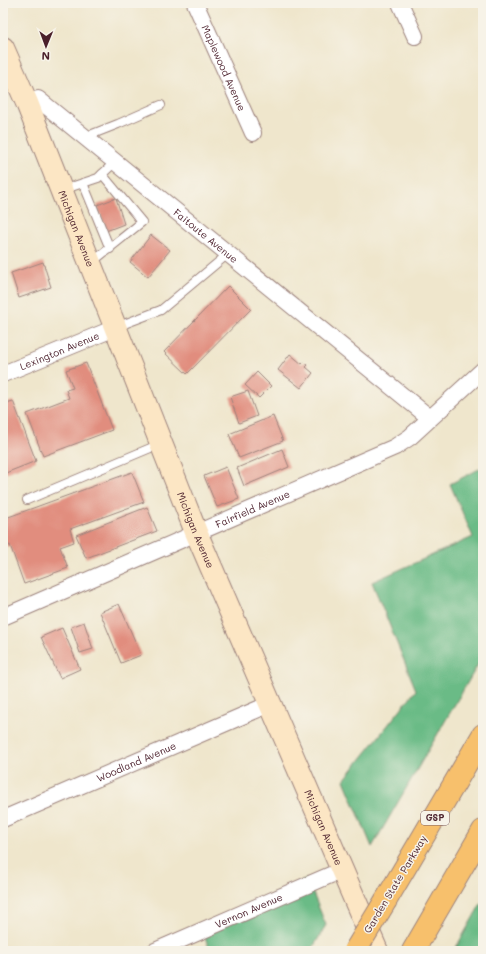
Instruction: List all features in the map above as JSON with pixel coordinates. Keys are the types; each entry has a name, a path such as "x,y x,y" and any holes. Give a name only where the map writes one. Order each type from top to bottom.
{"highway":[{"name":"Garden State Parkway","path":"355,951 483,735"},
{"path":"413,951 483,831"}],"street":[{"name":"Maplewood Avenue","path":"195,3 253,133"},
{"path":"400,3 415,36"},
{"path":"3,48 27,103"},
{"name":"Faitoute Avenue","path":"27,103 38,99 430,418"},
{"name":"Michigan Avenue","path":"27,103 196,532 377,951"},
{"name":"Lexington Avenue","path":"3,374 115,328"},
{"name":"Fairfield Avenue","path":"3,617 196,532 381,454 410,438 483,370"},
{"name":"Woodland Avenue","path":"3,819 270,704"},
{"name":"Vernon Avenue","path":"155,951 342,870"}],"lane":[{"path":"85,137 161,105"},
{"path":"62,191 98,178 115,162"},
{"path":"90,264 142,222 102,174"},
{"path":"84,183 110,248"},
{"path":"115,328 161,310 228,254"},
{"path":"27,500 161,444"}],"green space":[{"path":"483,467 483,656 372,847 344,780 416,690 372,582 473,537 450,484"},
{"path":"307,879 326,925 311,951 210,951 202,929"},
{"path":"483,900 483,951 454,951"}],"building":[{"path":"116,198 124,224 106,231 97,205"},
{"path":"151,235 170,250 148,277 130,262"},
{"path":"43,262 51,287 19,298 11,273"},
{"path":"228,286 251,309 187,374 164,352"},
{"path":"290,354 302,364 304,362 308,365 306,367 313,373 301,388 278,370"},
{"path":"86,363 112,430 43,456 27,414 69,398 66,390 73,388 66,370"},
{"path":"257,372 271,386 259,398 245,385"},
{"path":"248,391 257,416 239,423 230,397"},
{"path":"13,401 36,461 3,474 3,404"},
{"path":"273,416 283,441 239,458 229,434"},
{"path":"282,449 289,467 244,486 237,468"},
{"path":"226,467 239,499 217,507 204,476"},
{"path":"132,472 144,502 70,529 74,542 60,547 68,568 24,584 10,545 3,548 3,519"},
{"path":"147,507 157,531 86,558 76,535"},
{"path":"119,604 141,655 121,663 100,612"},
{"path":"84,622 93,649 80,653 71,627"},
{"path":"62,628 80,669 60,678 41,637"}]}
